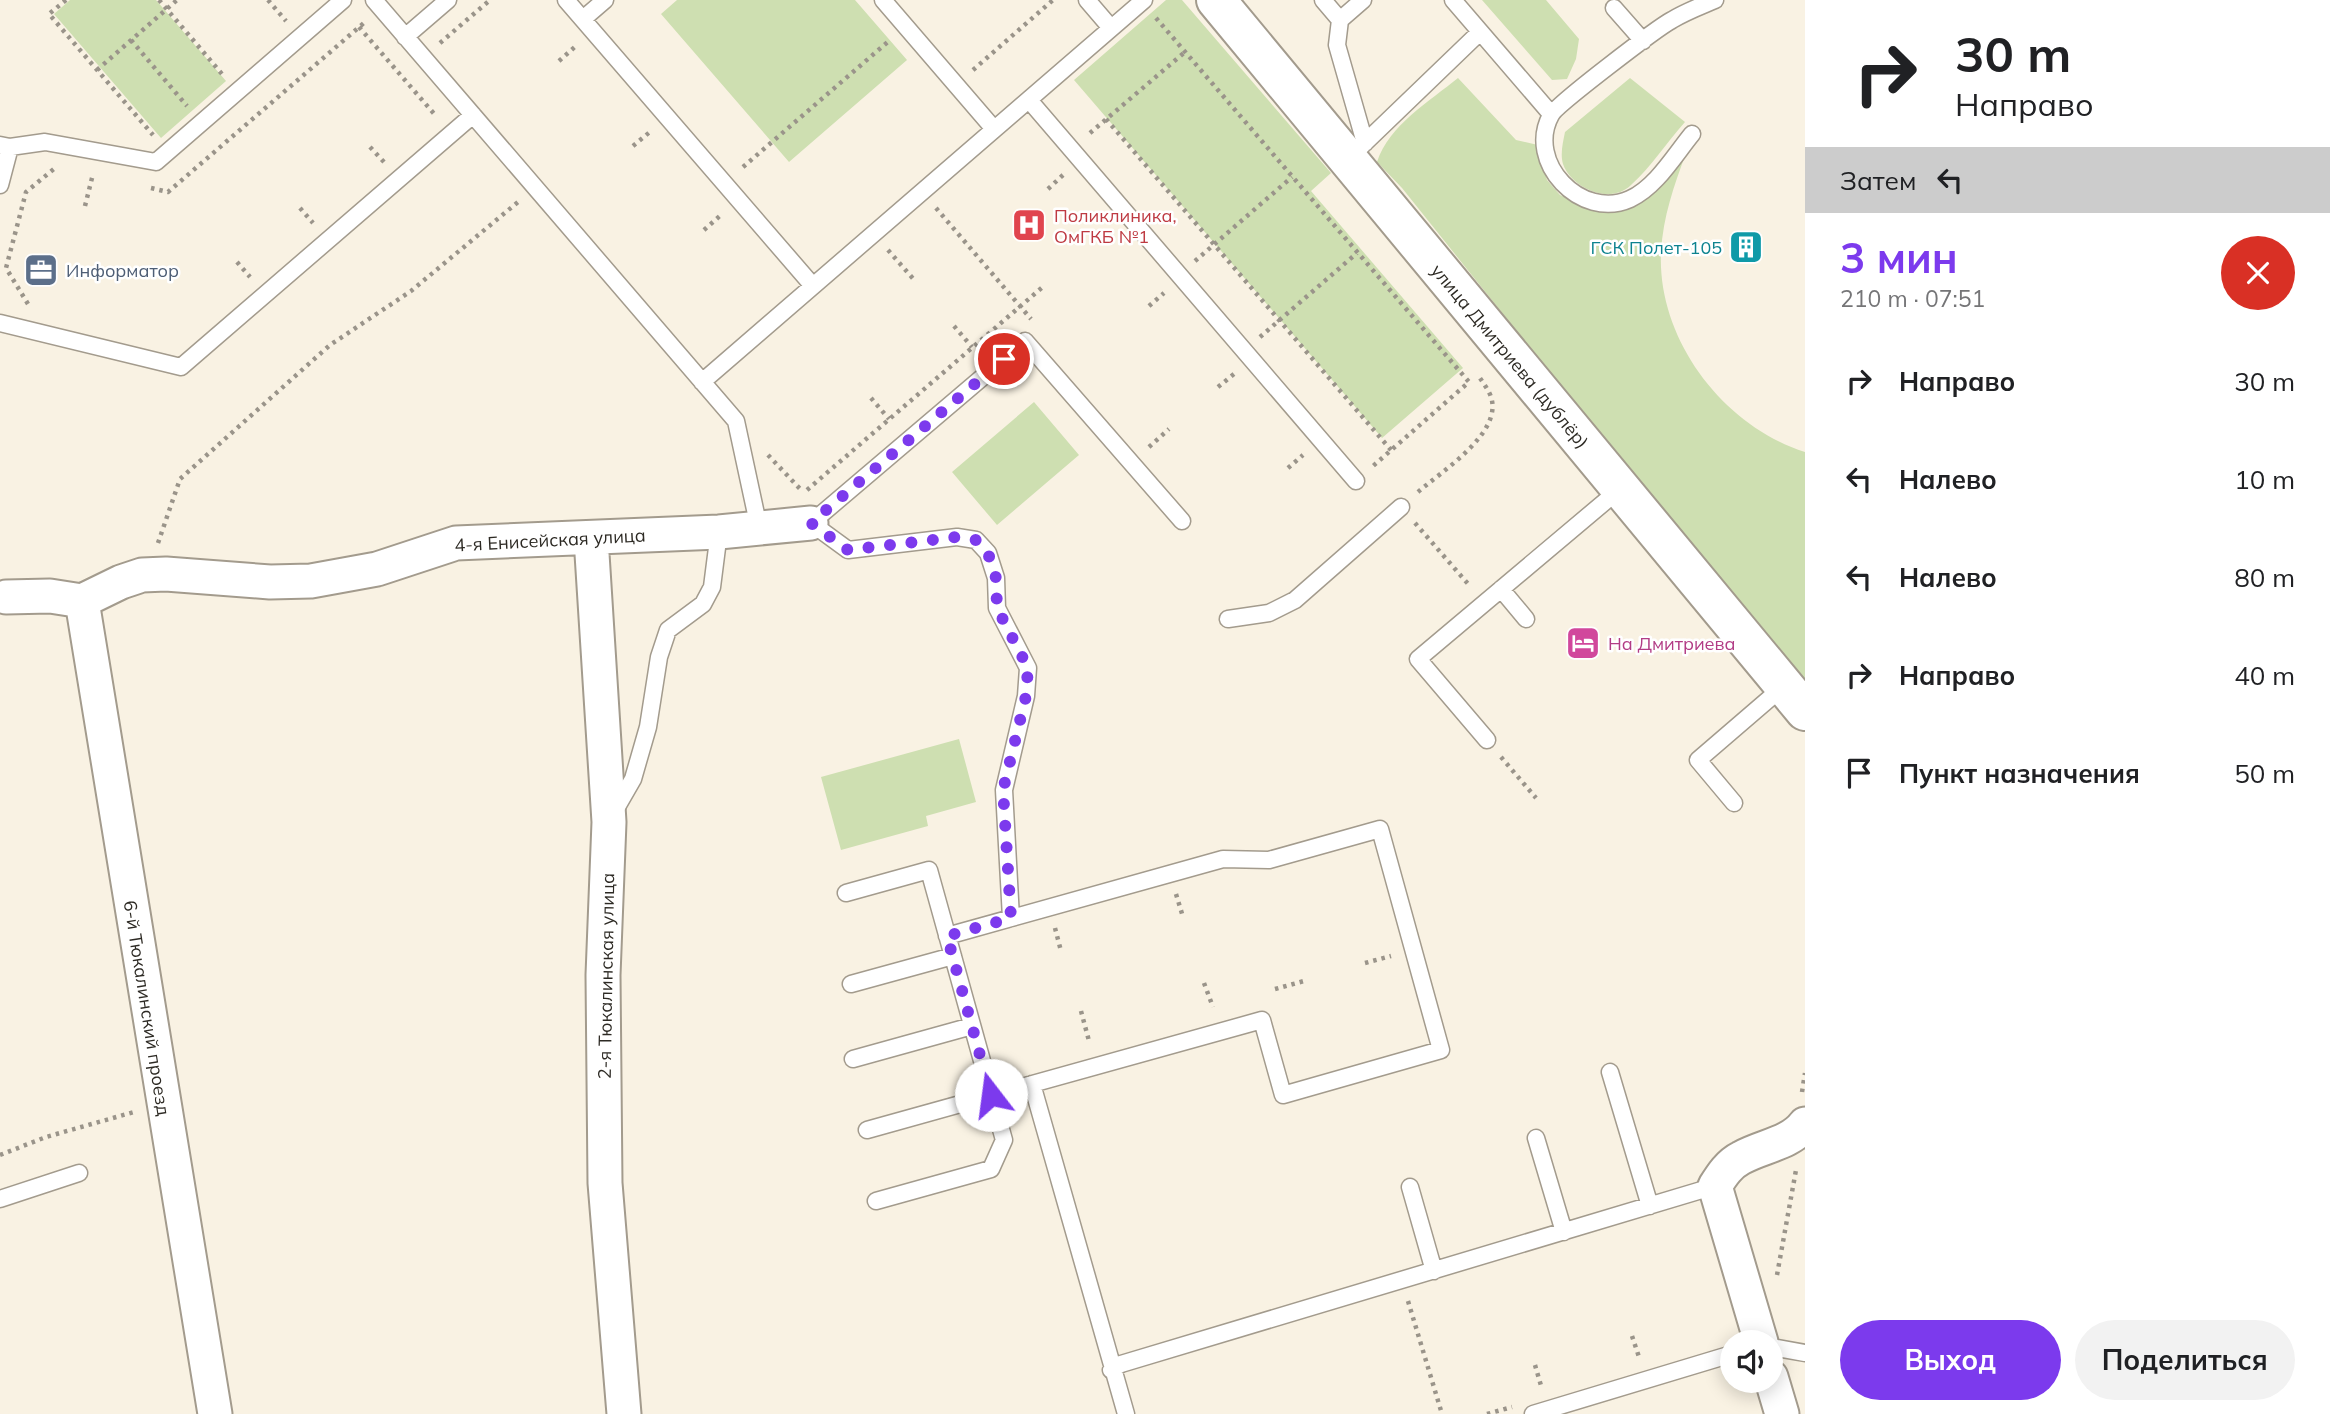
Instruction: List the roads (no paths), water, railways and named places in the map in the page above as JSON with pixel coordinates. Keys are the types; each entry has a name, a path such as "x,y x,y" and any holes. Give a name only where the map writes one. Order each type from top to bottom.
{"main road":[{"name":"улица Дмитриева (дублёр)","path":"1216,0 1355,156 1620,489 1795,699"}],"street":[{"name":"4-я Енисейская улица","path":"82,601 142,575 311,581 377,569 456,543 719,532 759,528 813,510"},
{"name":"2-я Тюкалинская улица","path":"591,538 609,822 603,975 605,1183 624,1414"},
{"path":"6,597 50,596 82,601"},
{"name":"6-й Тюкалинский проезд","path":"82,601 162,1104 215,1414"},
{"path":"1757,1330 1715,1186 1724,1172 1740,1158 1801,1140"},
{"path":"1776,1393 1782,1414"}],"lane":[{"path":"0,185 5,146 45,142 156,162 343,0"},
{"path":"405,37 448,0"},
{"path":"566,0 813,286"},
{"path":"583,19 605,0"},
{"path":"883,0 994,130"},
{"path":"1087,0 1111,28"},
{"path":"1323,0 1340,20"},
{"path":"1355,156 1337,44 1340,20 1363,0"},
{"path":"1452,0 1551,114"},
{"path":"1692,134 1653,183 1629,200 1597,203 1572,193 1552,172 1543,143 1551,114 1672,19 1715,0"},
{"path":"702,382 1143,1"},
{"path":"377,4 736,421 759,528"},
{"path":"1615,8 1643,41"},
{"path":"1355,156 1480,32"},
{"path":"1029,100 1175,281 1244,350 1356,481"},
{"path":"0,323 181,368 472,115"},
{"path":"1011,918 1003,790 1026,696 1028,668 997,608 996,578 988,553 976,540 957,537 848,550 813,510 1025,341 1182,521"},
{"path":"1487,740 1419,659 1620,489"},
{"path":"1228,619 1269,613 1295,600 1401,507"},
{"path":"609,822 634,779 648,727 659,657 668,630 703,604 712,587 719,532"},
{"path":"1501,589 1526,619"},
{"path":"1734,803 1698,760 1795,699"},
{"path":"867,1130 1262,1020 1283,1095 1441,1050 1380,829 1269,860 1223,859 947,936"},
{"path":"846,893 929,870 1004,1140 991,1169 876,1201"},
{"path":"851,984 953,956"},
{"path":"853,1059 972,1026"},
{"path":"1610,1072 1650,1206"},
{"path":"1032,1084 1111,1370 1126,1414"},
{"path":"1536,1138 1564,1232"},
{"path":"0,1199 79,1173"},
{"path":"1111,1370 1121,1364 1715,1186"},
{"path":"1410,1187 1434,1271"},
{"path":"1783,1349 1805,1353"},
{"path":"1533,1414 1720,1358"}],"place":[{"name":"Поликлиника, ОмГКБ №1","path":"1029,225"},
{"name":"ГСК Полет-105","path":"1746,247"},
{"name":"Информатор","path":"41,270"},
{"name":"На Дмитриева","path":"1583,643"}]}
